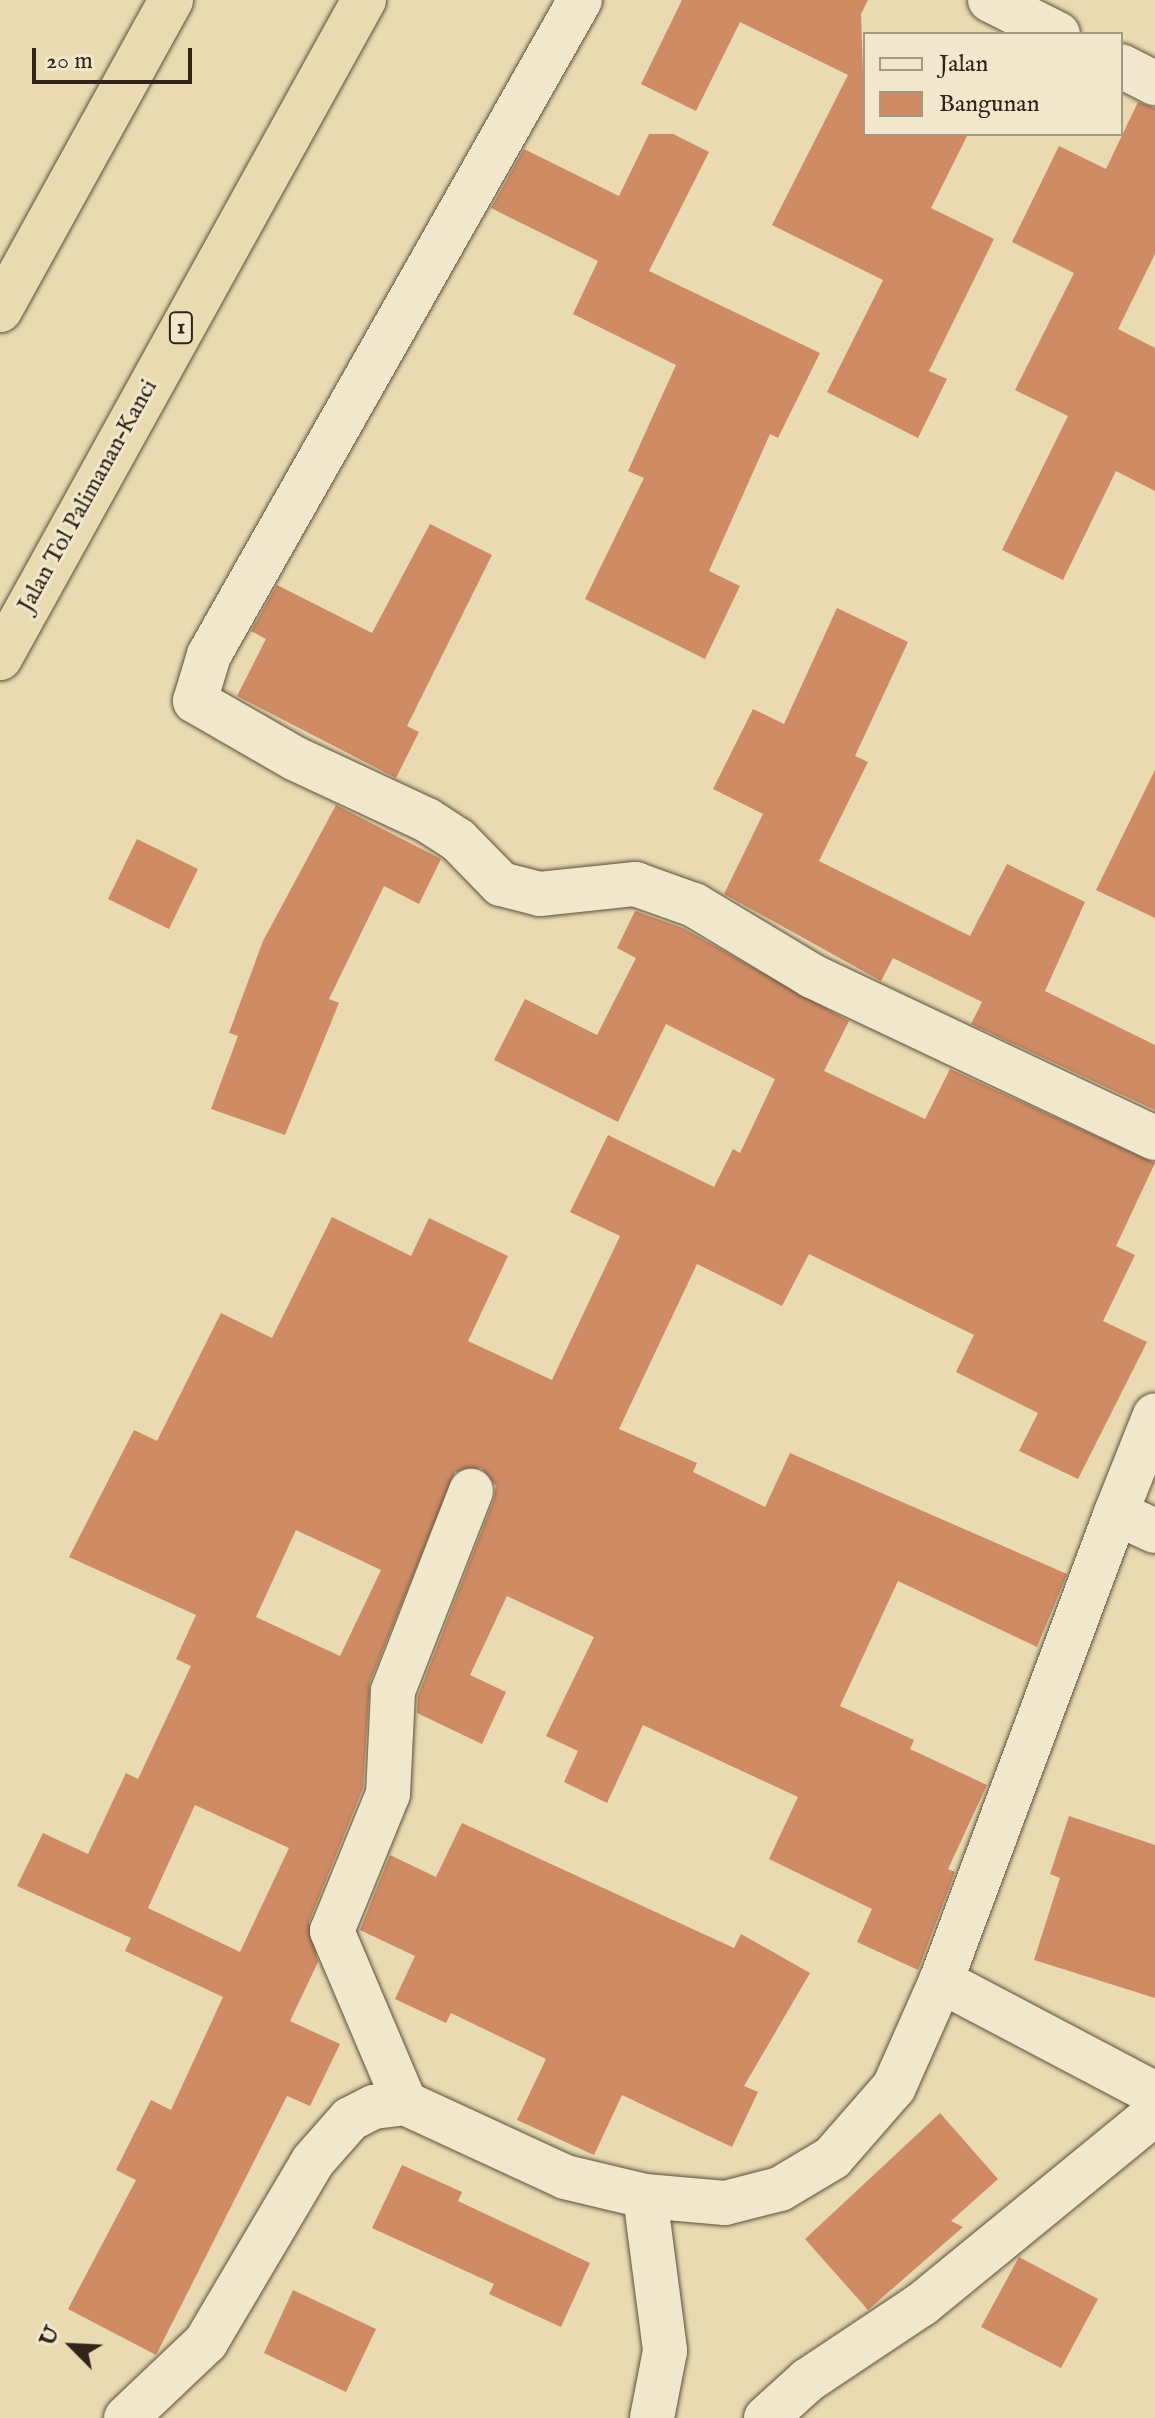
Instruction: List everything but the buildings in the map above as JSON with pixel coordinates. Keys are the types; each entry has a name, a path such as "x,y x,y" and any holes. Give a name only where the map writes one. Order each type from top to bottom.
{"highway":[{"path":"0,310 171,0"},
{"name":"Jalan Tol Palimanan–Kanci","path":"0,658 364,0"}],"street":[{"path":"580,0 209,655 195,701 296,759 427,820 458,840 501,884 540,894 635,884 694,905 812,976 1155,1138"},
{"path":"990,0 1054,32"},
{"path":"1123,67 1155,83"},
{"path":"126,2418 206,2342 313,2161 350,2119 374,2107 405,2103 565,2177 645,2196 725,2203 780,2189 832,2158 894,2087 941,1981 1155,1415"},
{"path":"405,2103 332,1931 390,1784 393,1691 471,1491"},
{"path":"1116,1513 1155,1531"},
{"path":"941,1981 1155,2094"},
{"path":"766,2418 808,2380 922,2304 1155,2113"},
{"path":"645,2196 665,2351 652,2418"}]}
